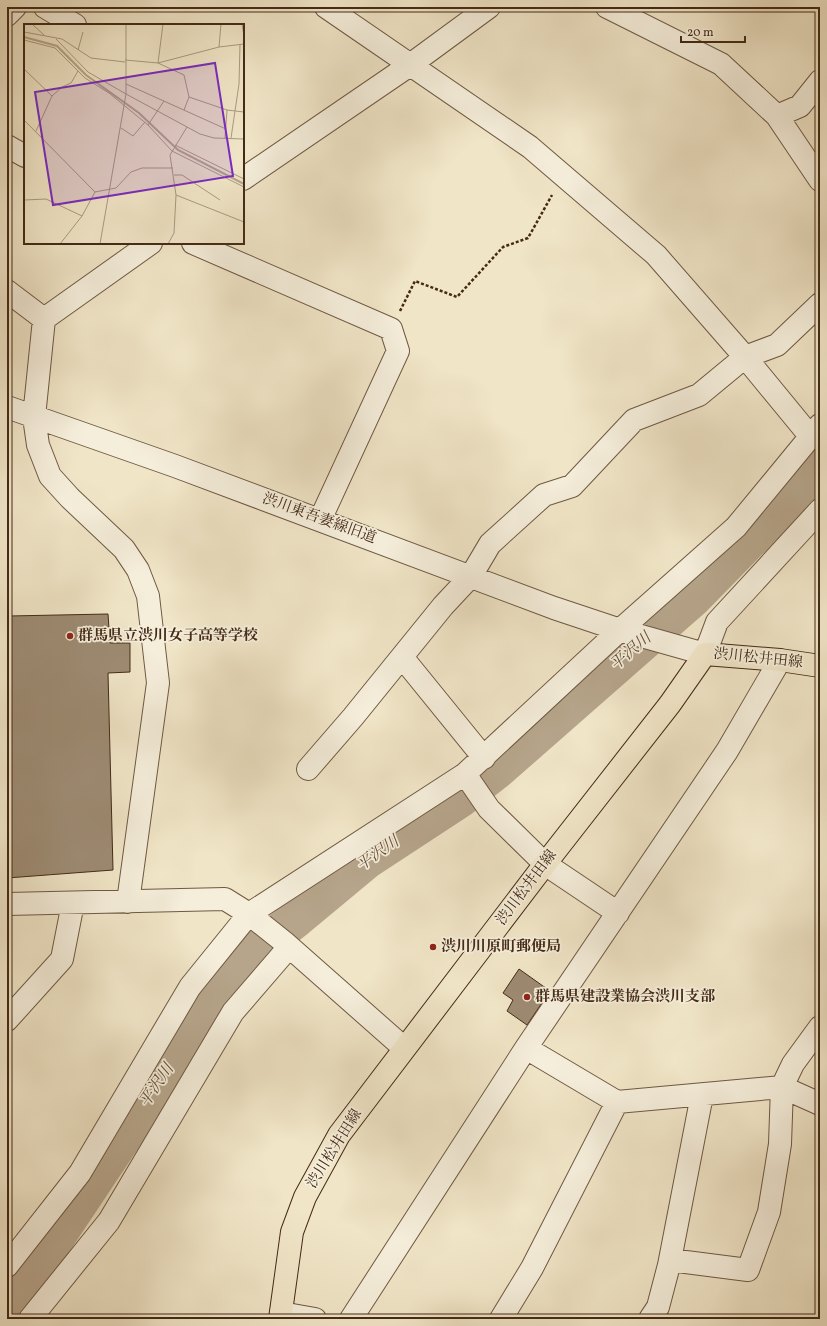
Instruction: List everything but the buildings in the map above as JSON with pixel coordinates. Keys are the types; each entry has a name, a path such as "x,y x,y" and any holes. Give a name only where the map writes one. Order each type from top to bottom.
{"main road":[{"name":"渋川松井田線","path":"281,1316 292,1232 305,1196 339,1135 544,864 670,704 706,654 780,660 820,666"}],"street":[{"path":"7,15 15,7"},
{"path":"45,7 73,24"},
{"path":"7,1266 80,1173 190,987 254,918 467,777 484,758 625,631 736,527 815,430 745,357 656,255 530,147 326,7"},
{"path":"244,178 410,65 489,7"},
{"path":"607,7 721,64 777,116 820,180"},
{"path":"777,116 800,106 820,81"},
{"path":"7,146 24,155"},
{"path":"128,902 158,683 148,596 138,570 124,549 70,498 50,476 38,445 34,417 44,319 150,244"},
{"path":"195,244 391,329 398,351 320,520"},
{"path":"7,291 44,319"},
{"path":"308,769 353,717 443,606 470,576 490,544 544,495 572,486 634,420 699,394 745,357 777,345 820,304"},
{"name":"渋川東吾妻線旧道","path":"7,407 176,466 554,608 625,631 706,654"},
{"path":"706,654 717,622 820,510"},
{"path":"402,657 484,758"},
{"path":"351,1319 526,1048 727,750 780,660"},
{"path":"467,777 489,809 544,864 618,912"},
{"path":"7,904 225,899 254,918 287,944 404,1048"},
{"path":"7,1020 62,958 73,903"},
{"path":"30,1319 109,1221 233,1012 287,944"},
{"path":"670,1260 748,1270 769,1212 780,1144 782,1088 793,1064 820,1027"},
{"path":"526,1048 617,1102 782,1088 820,1104"},
{"path":"650,1319 658,1307 670,1260 702,1095"},
{"path":"501,1319 532,1268 617,1102"},
{"path":"281,1316 314,1319"}],"path":[{"path":"391,329 415,281 457,297 503,246 528,238 563,175"}],"waterway":[{"name":"平沢川","path":"7,1305 27,1281 197,1026 246,958 368,859 461,798 497,770 693,598 820,466"}],"place":[{"name":"群馬県立渋川女子高等学校","path":"70,636"},
{"name":"渋川川原町郵便局","path":"433,947"},
{"name":"群馬県建設業協会渋川支部","path":"527,997"}]}
